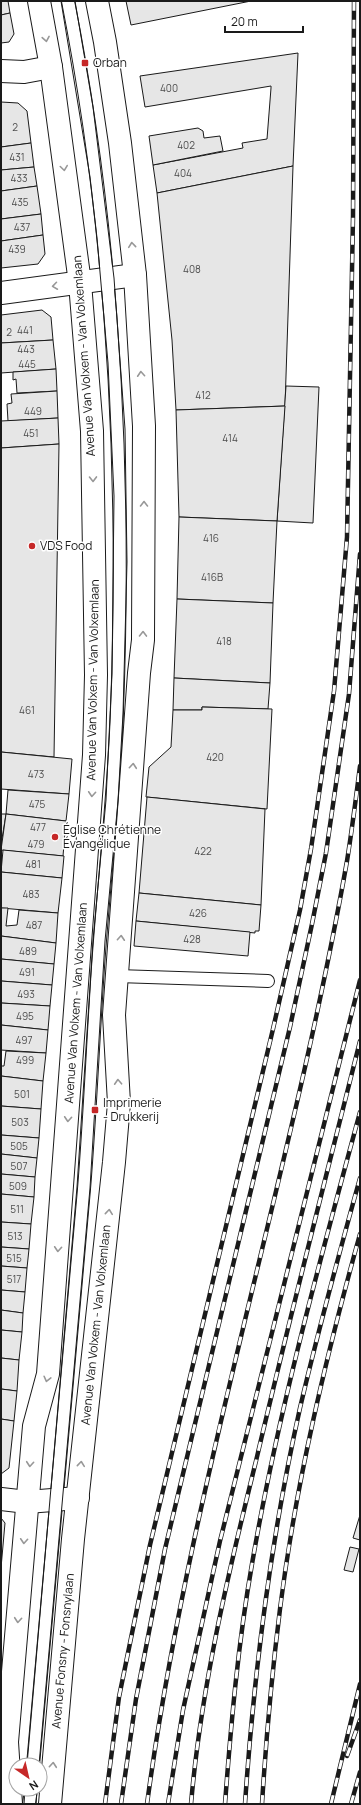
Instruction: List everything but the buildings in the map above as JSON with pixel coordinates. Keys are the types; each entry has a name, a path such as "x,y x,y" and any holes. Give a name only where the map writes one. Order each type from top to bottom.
{"main road":[{"name":"Avenue Van Volxem - Van Volxemlaan","path":"27,1502 34,1426 48,1374 94,756 96,675 92,431 80,283 51,67 39,1"},
{"name":"Avenue Van Volxem - Van Volxemlaan","path":"78,1498 119,1103 114,1015 139,673 143,640 144,426 135,275 120,143 105,42 97,1"},
{"path":"1,71 24,72 51,67"},
{"path":"1,293 135,275"},
{"path":"1,1499 27,1502 78,1498"},
{"name":"Avenue Fonsny - Fonsnylaan","path":"50,1804 73,1539 78,1498"},
{"path":"11,1804 7,1742 27,1502"}],"lane":[{"name":"Avenue Van Volxem - Van Volxemlaan","path":"56,1500 84,1188 100,940 116,738 121,562 120,496 114,362 107,279 89,122 68,1"},
{"name":"Avenue Van Volxem - Van Volxemlaan","path":"116,738 139,673"},
{"path":"117,976 268,981"},
{"name":"Avenue Fonsny - Fonsnylaan","path":"34,1757 56,1500"}],"tram line":[{"path":"28,1757 77,1187 93,940 106,800 112,674 114,496 108,363 90,177 61,1"},
{"path":"40,1757 90,1188 105,941 118,801 123,714 127,562 125,429 114,278 93,107 75,1"},
{"path":"24,1797 24,1804"},
{"path":"36,1797 36,1804"}],"railway":[{"path":"105,1804 119,1697 150,1545 300,910 311,849 334,691 347,537 353,217 354,1"},
{"path":"121,1804 136,1699 165,1549 290,1027 326,853 349,694 360,554"},
{"path":"147,1804 166,1685 214,1449 298,1097 324,979 347,861 360,766"},
{"path":"168,1804 183,1710 220,1541 360,980"},
{"path":"191,1804 201,1717 235,1546 360,1041"},
{"path":"225,1804 232,1714 239,1654 247,1594 262,1507 287,1393 360,1112"},
{"path":"245,1804 253,1704 265,1605 280,1506 307,1379 360,1178"},
{"path":"262,1804 274,1657 294,1514 324,1373 360,1234"},
{"path":"331,1804 360,1684"},
{"path":"347,1756 360,1720"},
{"path":"351,1804 360,1772"}],"place":[{"name":"Orban","path":"85,63"},
{"name":"VDS Food","path":"32,546"},
{"name":"Église Chrétienne Évangélique","path":"55,837"},
{"name":"Imprimerie - Drukkerij","path":"95,1110"}]}
